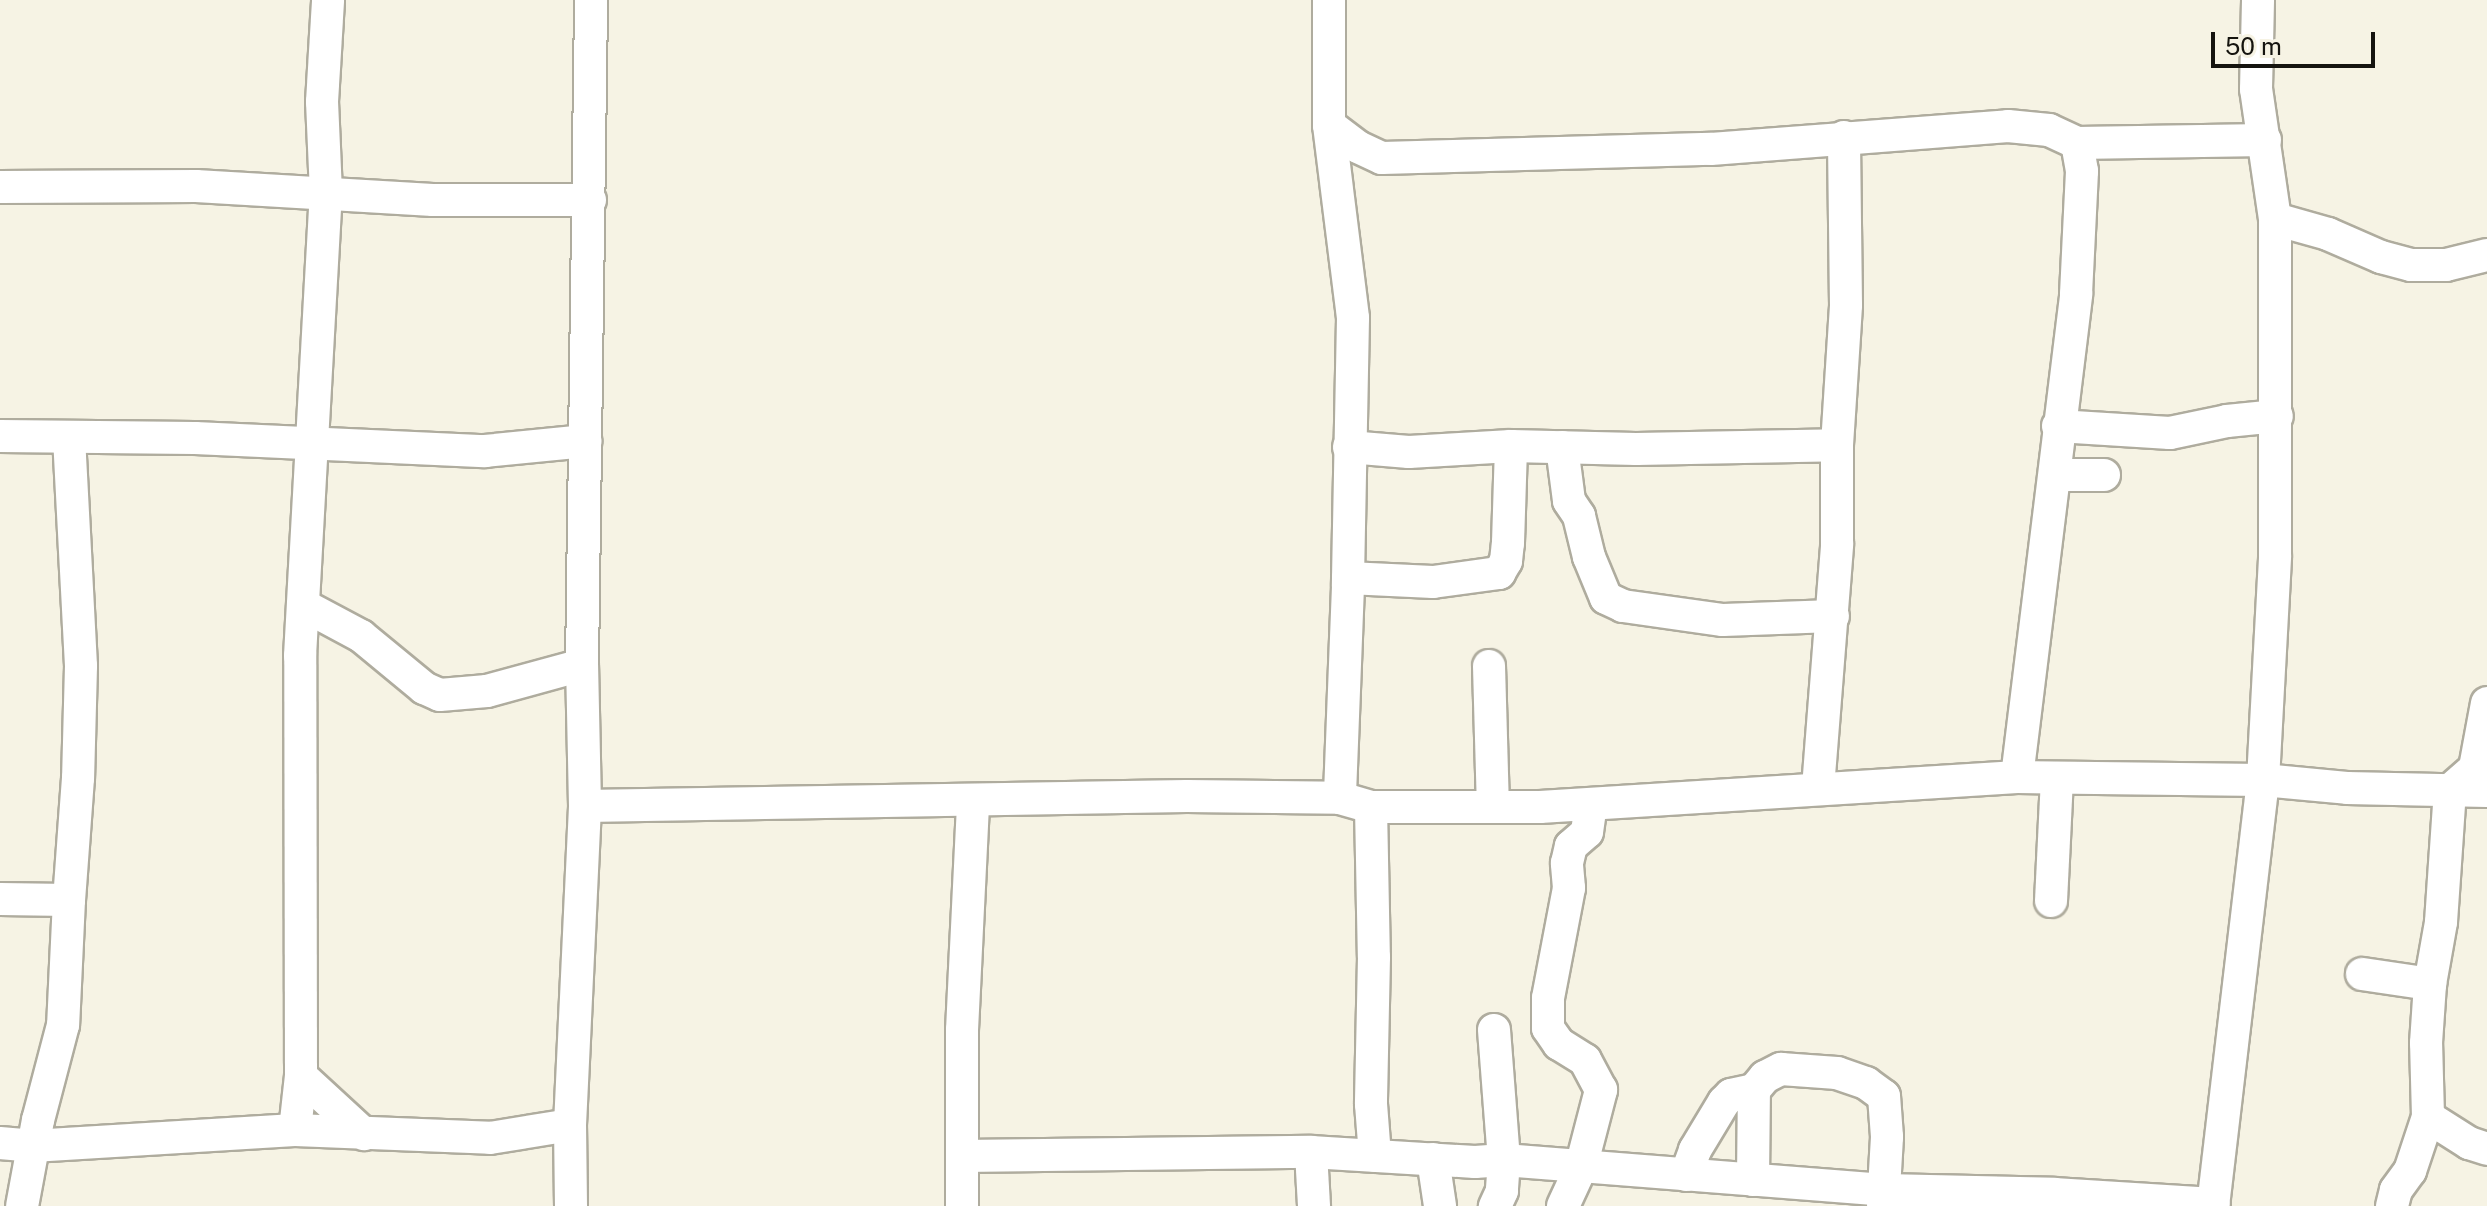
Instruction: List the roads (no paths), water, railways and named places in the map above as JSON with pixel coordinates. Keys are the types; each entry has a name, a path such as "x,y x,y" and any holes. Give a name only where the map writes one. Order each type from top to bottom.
{"street":[{"path":"295,1130 301,1076 299,886 303,605 326,193 322,102 328,0"},
{"path":"571,1206 570,1125 585,806 582,665 591,0"},
{"path":"1329,0 1329,125 1353,318 1340,798"},
{"path":"962,1156 1311,1152 1504,1160 1686,1175 1745,1188 1884,1198 2054,1194 2214,1205 2263,780 2272,641 2277,416 2275,219 2256,89 2258,0"},
{"path":"1329,125 1358,147 1382,158 1711,149 1844,137 1925,135 2008,126 2049,130 2077,143 2265,140"},
{"path":"1818,788 1833,616 1837,445 1846,305 1844,137"},
{"path":"2017,777 2076,294 2082,171 2077,143"},
{"path":"0,187 196,186 433,200 590,200"},
{"path":"2275,219 2328,234 2381,257 2411,265 2446,265 2487,255"},
{"path":"2058,426 2170,433 2227,421 2277,416"},
{"path":"0,436 311,442 485,451 586,441"},
{"path":"22,1206 32,1146 63,1025 81,666 69,437"},
{"path":"1349,447 1409,452 1511,446 1837,445"},
{"path":"1348,578 1433,582 1499,573 1506,561 1508,543 1511,446"},
{"path":"1562,447 1569,501 1579,516 1589,557 1606,598 1623,606 1723,620 1833,616"},
{"path":"2055,475 2104,475"},
{"path":"303,605 361,636 424,688 440,695 487,691 582,665"},
{"path":"1489,666 1493,806"},
{"path":"2392,1206 2396,1190 2410,1171 2428,1117 2426,1043 2430,984 2441,922 2450,790 2475,768 2487,703"},
{"path":"585,806 1340,798 1371,807 1591,805 2017,777 2263,780 2347,788 2487,791"},
{"path":"2051,901 2057,778"},
{"path":"962,1206 962,1030 973,801"},
{"path":"1563,1206 1581,1167 1601,1090 1585,1060 1559,1044 1548,1028 1548,998 1569,888 1567,863 1571,846 1587,832 1591,805"},
{"path":"1371,807 1374,957 1371,1104 1375,1156"},
{"path":"0,899 69,900"},
{"path":"2362,974 2430,984"},
{"path":"1494,1030 1504,1160 1502,1191 1495,1206"},
{"path":"1745,1188 1754,1090 1765,1077 1781,1069 1810,1070 1837,1073 1866,1083 1884,1096 1884,1198"},
{"path":"301,1076 364,1134"},
{"path":"1686,1175 1695,1150 1724,1102 1731,1095 1754,1090"},
{"path":"2428,1117 2469,1143 2487,1149"},
{"path":"0,1143 32,1146 295,1130 490,1138 570,1125"},
{"path":"1311,1152 1314,1206"},
{"path":"1433,1159 1440,1206"}]}
